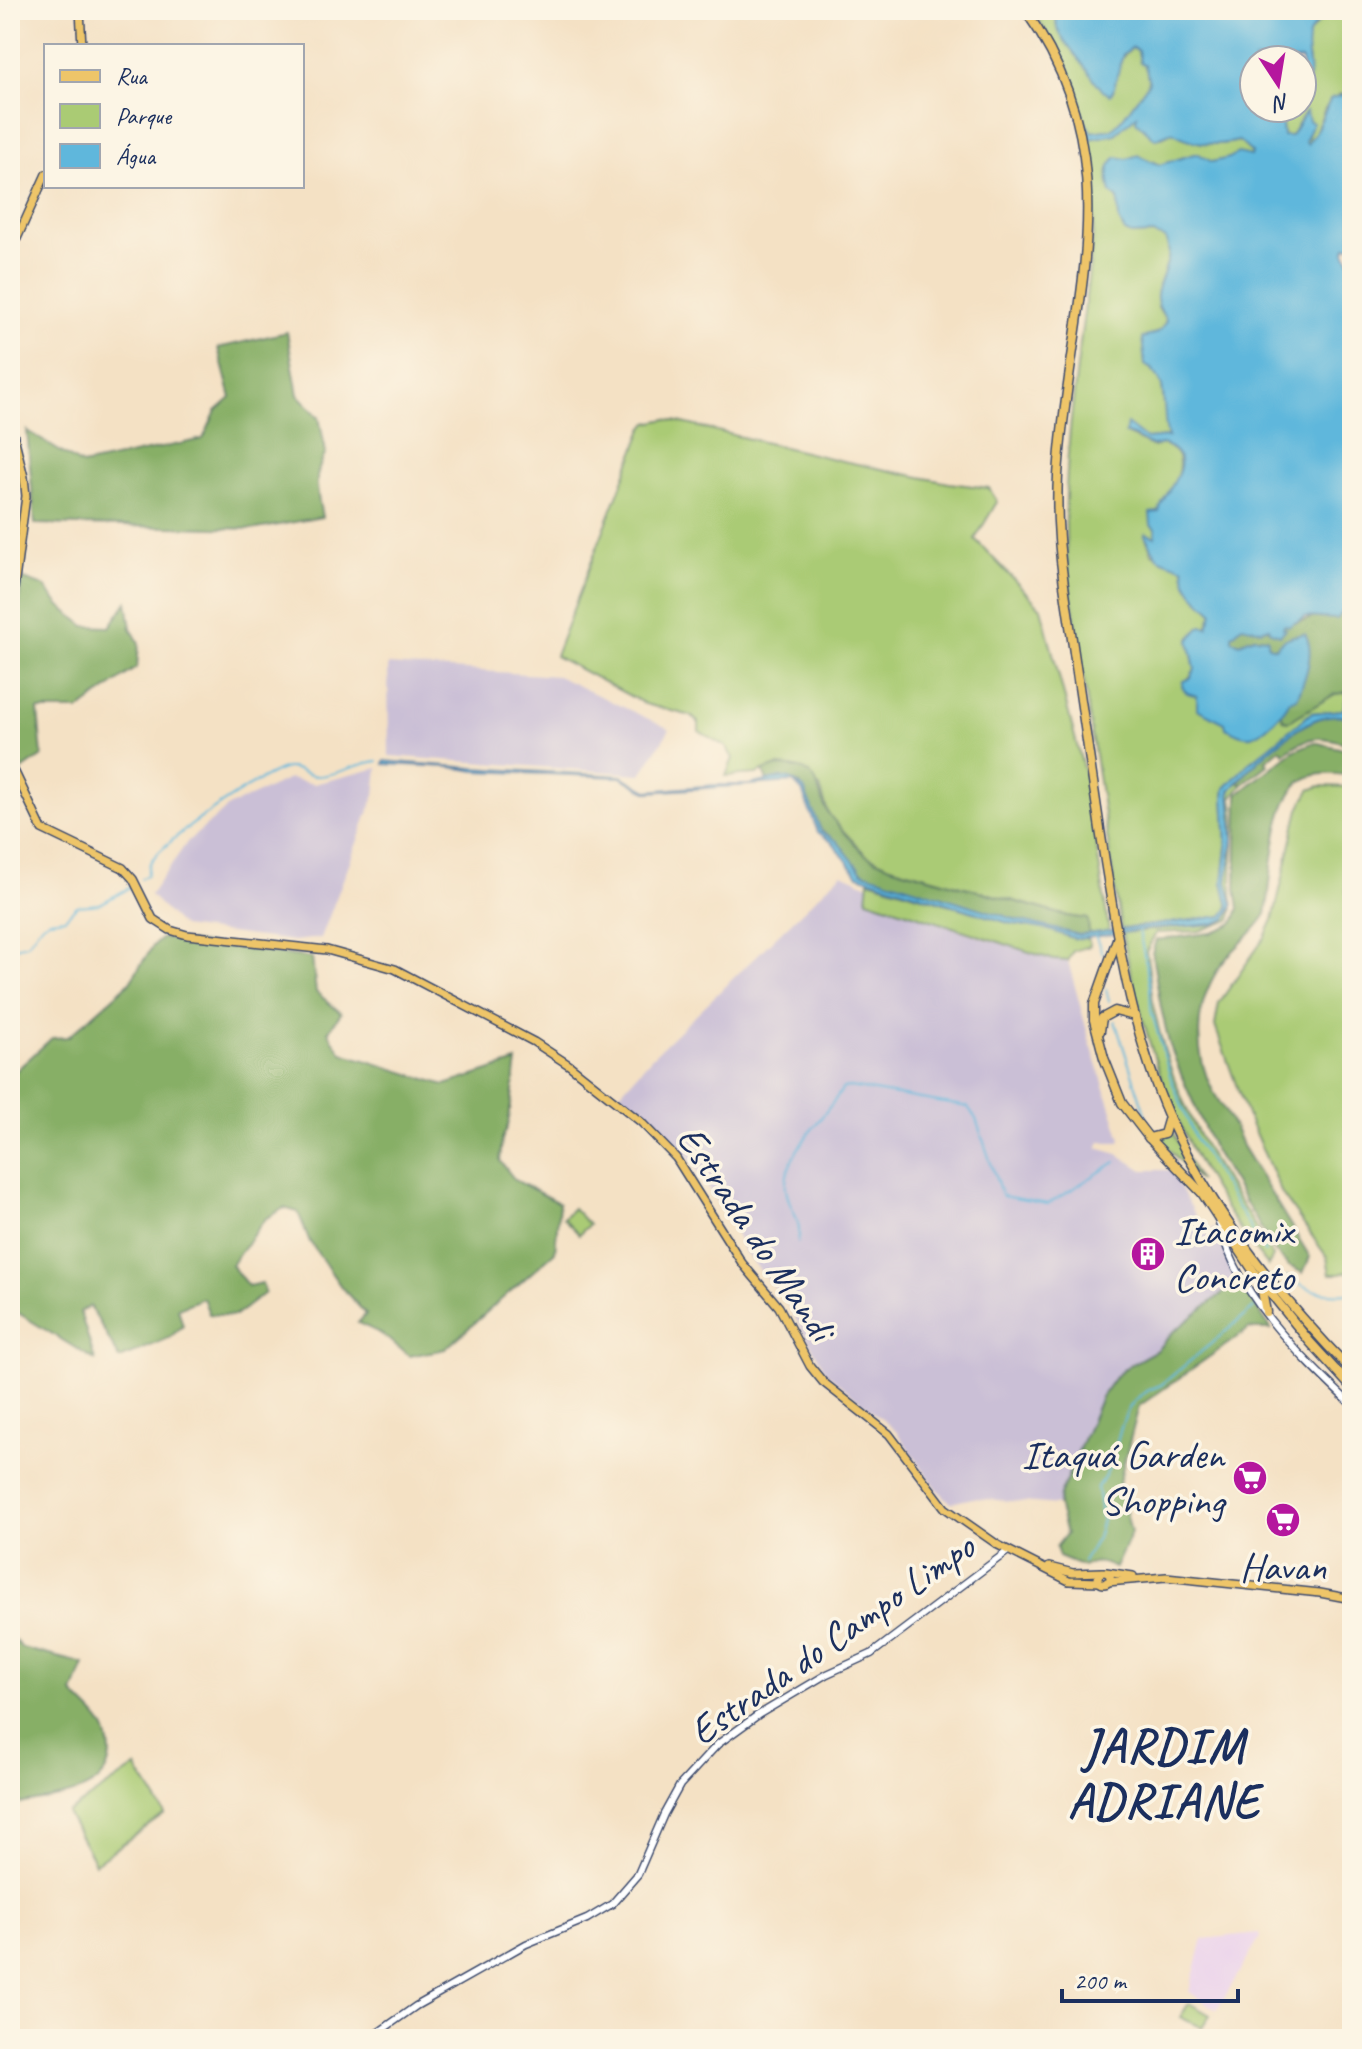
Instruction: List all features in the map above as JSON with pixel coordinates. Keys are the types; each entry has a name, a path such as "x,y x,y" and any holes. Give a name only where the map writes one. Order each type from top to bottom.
{"highway":[{"path":"1025,10 1060,67 1077,114 1089,186 1087,235 1060,458 1058,525 1064,585 1117,933 1134,1016 1169,1117 1182,1146 1218,1206 1284,1294 1352,1371"},
{"path":"1117,933 1094,1004 1094,1020 1122,1103 1149,1138 1202,1193 1267,1288 1352,1388"},
{"path":"1100,1041 1102,1018 1115,1011 1134,1016"},
{"path":"1149,1138 1164,1134 1169,1117"},
{"path":"1266,1312 1261,1295 1267,1288 1273,1287 1284,1294"}],"main road":[{"path":"80,10 82,44"},
{"path":"10,254 44,178"},
{"path":"10,420 26,496 10,619"},
{"name":"Estrada do Mandi","path":"10,762 42,829 123,868 133,879 148,910 160,926 187,935 327,950 395,969 534,1042 569,1065 641,1122 676,1158 734,1252 779,1307 810,1366 823,1382 889,1434 945,1508 976,1532 1069,1581 1104,1582 1166,1577 1352,1599"},
{"name":"Estrada do Mandi","path":"1031,1563 1073,1573 1104,1572 1139,1578"},
{"path":"1104,1572 1110,1576 1104,1582"}],"street":[{"path":"1218,1219 1241,1275 1266,1312 1300,1354 1352,1405"},
{"name":"Estrada do Campo Limpo","path":"369,2039 416,2006 526,1944 587,1919 612,1904 638,1874 680,1785 718,1744 758,1715 827,1674 871,1654 1008,1551"}],"shaded area":[{"path":"388,665 557,676 670,729 641,774 389,756"},
{"path":"378,768 375,795 321,938 293,941 182,927 150,895 188,841 230,806 289,779 314,784"},
{"path":"842,873 868,885 867,899 1053,960 1068,961 1121,1139 1120,1142 1100,1142 1097,1148 1118,1154 1143,1170 1171,1170 1206,1235 1214,1227 1239,1280 1172,1333 1157,1350 1128,1366 1101,1397 1058,1505 973,1498 951,1503 938,1490 896,1431 827,1373 786,1302 744,1251 734,1228 689,1158 666,1132 620,1093 652,1057"},
{"path":"1258,1933 1260,1937 1217,2010 1189,1992 1203,1939"}],"green space":[{"path":"1033,10 1055,10 1057,28 1112,85 1124,56 1133,47 1138,50 1149,82 1112,129 1092,132 1085,122 1066,67"},
{"path":"1329,10 1352,10 1352,98 1340,94 1325,108 1315,133 1307,144 1308,124 1318,124 1318,44 1306,44 1306,41"},
{"path":"1133,115 1137,115 1158,139 1172,132 1205,143 1239,141 1252,153 1251,156 1212,162 1194,154 1160,165 1138,155 1127,159 1118,203 1119,221 1131,235 1153,234 1168,243 1170,258 1165,268 1158,307 1166,320 1161,329 1152,335 1153,368 1161,380 1168,437 1146,439 1130,428 1125,434 1154,447 1162,444 1177,454 1177,482 1159,512 1151,513 1157,530 1155,537 1145,535 1152,553 1184,568 1189,588 1213,612 1207,627 1201,626 1189,640 1195,669 1187,681 1197,696 1197,709 1257,734 1281,713 1284,720 1289,721 1335,694 1348,692 1343,710 1311,713 1248,764 1225,788 1227,847 1223,882 1229,907 1223,916 1121,929 1069,580 1066,490 1094,223 1094,181 1089,139 1115,134"},
{"path":"1282,124 1298,124 1291,136 1283,136"},
{"path":"287,332 298,395 319,417 326,453 317,477 322,517 257,529 35,524 27,431 82,465 203,439 216,411 231,398 218,348"},
{"path":"666,419 838,460 989,488 997,502 975,539 1041,608 1087,783 1109,931 1089,934 1087,919 890,866 866,855 829,816 820,787 777,766 756,774 726,776 733,758 726,747 699,731 699,723 691,716 645,704 555,656 643,429 648,423"},
{"path":"21,578 44,586 60,606 85,626 110,627 127,602 131,628 139,643 137,667 79,710 38,710 42,756 22,770 10,745 10,660 18,629"},
{"path":"1349,597 1352,599 1352,679 1348,692 1335,694 1289,721 1284,720 1281,713 1309,663 1293,636 1276,648 1268,647 1268,638 1254,637 1240,643 1232,640 1232,635 1242,625 1282,628 1316,617 1347,606"},
{"path":"1331,715 1352,717 1352,745 1324,738 1309,739 1284,753 1280,749 1266,761 1268,765 1242,785 1239,782 1280,741 1306,724"},
{"path":"1314,742 1352,751 1352,776 1325,774 1309,777 1297,786 1287,800 1276,838 1266,914 1217,971 1204,999 1199,1030 1202,1061 1213,1091 1242,1146 1310,1257 1303,1273 1289,1266 1276,1253 1214,1150 1169,1043 1152,954 1156,940 1211,933 1235,920 1239,908 1236,889 1238,794 1293,751"},
{"path":"777,766 793,767 811,775 831,817 866,855 890,866 1067,916 1088,919 1089,934 1079,935 1017,920 869,876 855,866 836,841 821,830 800,784 789,779 767,781 763,771"},
{"path":"1239,782 1242,785 1232,798 1234,810 1233,908 1230,920 1199,931 1156,933 1146,952 1155,1013 1177,1084 1208,1152 1273,1257 1268,1266 1214,1189 1174,1110 1144,1025 1122,933 1213,924 1226,919 1232,910 1227,882 1233,839 1229,796 1232,787"},
{"path":"1320,786 1352,787 1352,828 1346,889 1352,916 1352,1270 1340,1274 1330,1274 1327,1257 1282,1194 1247,1115 1215,1026 1219,1003 1265,937 1273,920 1299,809 1310,790"},
{"path":"869,880 1009,923 1049,930 1075,939 1088,938 1090,946 1073,951 1068,961 1054,960 867,899"},
{"path":"162,938 312,958 316,992 341,1013 328,1032 342,1053 445,1085 517,1062 500,1161 515,1180 559,1203 555,1252 445,1349 410,1356 380,1333 358,1323 366,1314 342,1288 310,1242 298,1212 284,1208 265,1219 231,1265 248,1286 262,1283 265,1293 235,1316 209,1314 203,1298 178,1308 183,1326 169,1338 120,1359 90,1306 80,1312 95,1360 10,1308 10,1076 52,1038 68,1037 129,983 153,946"},
{"path":"1171,1128 1199,1181 1161,1141"},
{"path":"573,1208 589,1225 579,1234 563,1218"},
{"path":"1239,1280 1271,1329 1249,1329 1139,1406 1119,1482 1131,1533 1115,1568 1099,1563 1083,1567 1059,1557 1056,1547 1066,1534 1058,1505 1060,1495 1101,1397 1116,1376 1157,1350 1172,1333"},
{"path":"10,1636 22,1648 84,1664 73,1693 104,1727 110,1753 106,1770 97,1782 82,1790 65,1796 10,1805"},
{"path":"136,1767 165,1814 95,1863 67,1813"},
{"path":"1189,2003 1210,2015 1202,2028 1180,2017"}],"water":[{"path":"1055,10 1329,10 1313,28 1307,44 1238,44 1238,124 1282,124 1283,136 1291,136 1298,124 1313,124 1305,141 1307,144 1331,98 1347,94 1352,98 1352,247 1346,246 1345,251 1352,266 1352,302 1347,306 1352,346 1352,587 1347,606 1337,619 1305,617 1289,626 1284,625 1286,629 1280,635 1271,632 1269,627 1261,630 1242,626 1232,635 1232,640 1240,643 1254,637 1268,638 1268,646 1276,648 1285,639 1305,634 1310,649 1308,666 1297,698 1289,701 1267,727 1255,735 1232,731 1226,728 1225,723 1197,709 1197,696 1187,693 1182,687 1183,681 1191,678 1195,669 1189,640 1201,626 1208,627 1213,612 1190,588 1184,568 1160,559 1145,535 1155,537 1156,530 1151,525 1150,513 1159,512 1177,476 1180,458 1163,444 1148,444 1125,434 1127,424 1146,439 1168,437 1162,387 1153,371 1145,365 1142,338 1154,334 1165,324 1157,295 1168,259 1168,245 1164,238 1153,234 1131,235 1125,232 1119,221 1118,199 1111,193 1108,174 1117,157 1127,159 1138,155 1159,165 1194,154 1212,162 1238,153 1251,156 1252,153 1239,141 1205,143 1172,132 1155,139 1136,121 1137,115 1115,134 1089,139 1085,122 1092,132 1112,129 1122,119 1149,82 1145,65 1140,62 1138,51 1133,47 1123,54 1110,95 1103,91 1057,28"},
{"path":"1352,679 1352,717 1324,717 1296,730 1259,760 1230,791 1233,839 1227,882 1233,905 1226,919 1213,924 1076,939 1049,930 1009,923 858,875 833,843 818,832 802,791 793,782 647,792 621,777 384,764 385,761 621,776 648,791 749,785 790,779 804,789 821,831 837,841 862,872 1017,920 1079,935 1223,916 1229,907 1223,882 1227,847 1225,788 1248,764 1311,713 1343,710"}],"waterway":[{"path":"141,879 147,875 150,863 158,853 173,840 236,794 275,772 291,768 313,776 324,775 378,761"},
{"path":"10,948 27,944 42,924 49,920 65,918 77,906 100,904 131,887"},
{"path":"1139,930 1150,986 1151,1010 1171,1079 1195,1138 1265,1252"},
{"path":"1095,935 1102,953"},
{"path":"1106,989 1109,1001"},
{"path":"1115,1021 1149,1126"},
{"path":"798,1242 799,1227 786,1189 787,1176 798,1149 843,1088 968,1107 976,1119 1002,1196 1048,1204 1116,1162"},
{"path":"1287,1276 1318,1291 1352,1293"},
{"path":"1083,1562 1097,1538 1102,1520 1097,1487 1113,1457 1121,1428 1133,1403 1144,1393 1161,1385 1254,1308"}],"place":[{"name":"Itacomix Concreto","path":"1148,1254"},
{"name":"Itaquá Garden Shopping","path":"1250,1478"},
{"name":"Havan","path":"1283,1520"}],"district":[{"name":"JARDIM ADRIANE","path":"1164,1774"}]}
